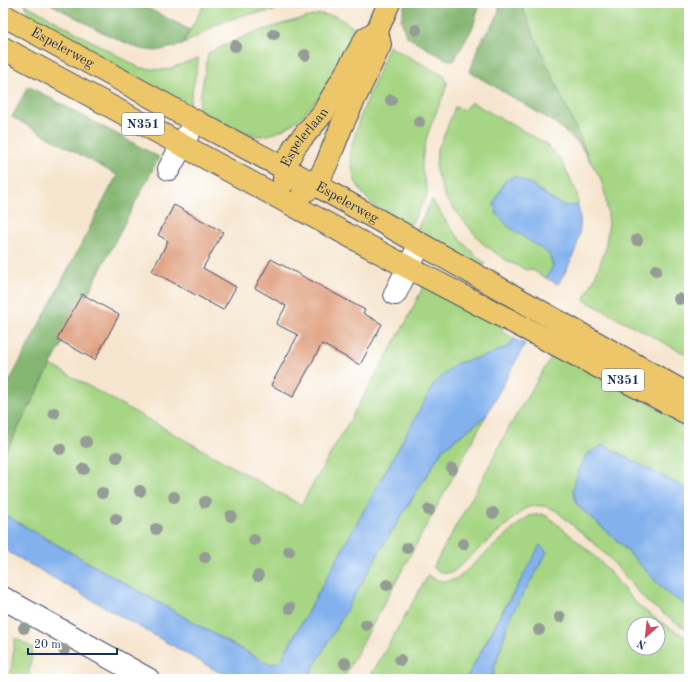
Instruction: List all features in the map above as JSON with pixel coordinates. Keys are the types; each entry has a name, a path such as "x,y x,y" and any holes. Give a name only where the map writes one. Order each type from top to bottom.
{"main road":[{"name":"Espelerlaan","path":"284,201 284,168 295,146 323,113 366,38 377,31 389,3"},
{"name":"Espelerweg","path":"3,15 195,121 316,185 519,300 563,337 689,414"},
{"name":"Espelerlaan","path":"316,185 327,164 342,125 380,45 377,31"},
{"name":"Espelerweg","path":"3,48 408,268 508,320 563,337 689,395"},
{"path":"284,201 316,185"}],"street":[{"path":"169,169 195,121"},
{"path":"395,294 420,244"},
{"path":"3,598 148,679"}],"green space":[{"path":"49,3 138,3 190,30 182,45 156,51 140,49 108,35"},
{"path":"205,3 285,3 273,11 243,15 218,24 182,45"},
{"path":"405,3 480,3 473,27 454,61 445,59 406,36 401,20"},
{"path":"501,3 520,3 590,161 579,144 554,122 470,72 479,44 497,17"},
{"path":"520,3 689,3 689,356 584,300 595,277 605,250 609,223 605,194 600,177 590,161"},
{"path":"25,4 140,68 165,70 199,58 189,107 34,24"},
{"path":"320,14 336,16 359,31 320,96 307,111 293,123 277,132 258,136 235,128 198,110 208,53 250,34"},
{"path":"389,46 444,76 447,83 424,147 422,166 428,193 409,228 373,205 363,194 354,179 351,161 350,151 359,120"},
{"path":"28,86 159,157 3,457 3,394 117,175 12,117"},
{"path":"471,102 545,143 561,160 577,193 578,205 565,206 553,200 532,185 505,181 494,203 549,254 553,266 546,278 531,269 526,270 506,260 482,243 446,199 436,171 437,149 441,143 455,107 464,110"},
{"path":"432,200 456,234 469,249 485,263 483,267 416,231"},
{"path":"424,285 504,326 501,331 514,339 508,347 485,356 434,384 280,662 269,664 3,514 3,457 51,365 301,505 406,322"},
{"path":"556,353 689,425 689,490 603,445 577,505 620,543 667,593 689,607 689,630 676,623 646,601 596,545 555,510 547,507 536,506 524,509 454,571 443,573 433,567 485,474 508,429 550,359"},
{"path":"486,416 343,679 307,679 381,549 443,449"},
{"path":"542,514 547,516 594,556 611,573 629,596 653,616 626,616 626,656 666,656 666,625 689,639 689,679 493,679 493,673 510,617 547,552 510,597 466,679 369,679 428,575 443,581 450,581 458,578 529,516"},
{"path":"15,638 33,648 28,679 10,679"}],"water":[{"path":"514,176 532,185 553,200 565,206 578,205 580,224 578,242 570,264 558,284 546,278 553,266 549,254 509,227 497,214 494,203 505,181"},
{"path":"514,339 525,344 486,416 443,449 381,549 307,679 231,679 3,549 3,514 269,664 280,662 434,384 455,364 485,356 508,347"},
{"path":"603,445 689,490 689,607 667,593 620,543 577,505 573,490 576,478 586,455"},
{"path":"540,545 547,552 510,617 493,673 493,679 466,679"}],"building":[{"path":"174,205 223,232 203,268 236,287 223,310 152,271 168,241 158,235"},
{"path":"271,259 365,310 363,313 382,324 360,365 322,344 293,397 271,385 298,335 276,324 286,306 255,288"},
{"path":"82,294 119,315 95,360 57,339"}]}
